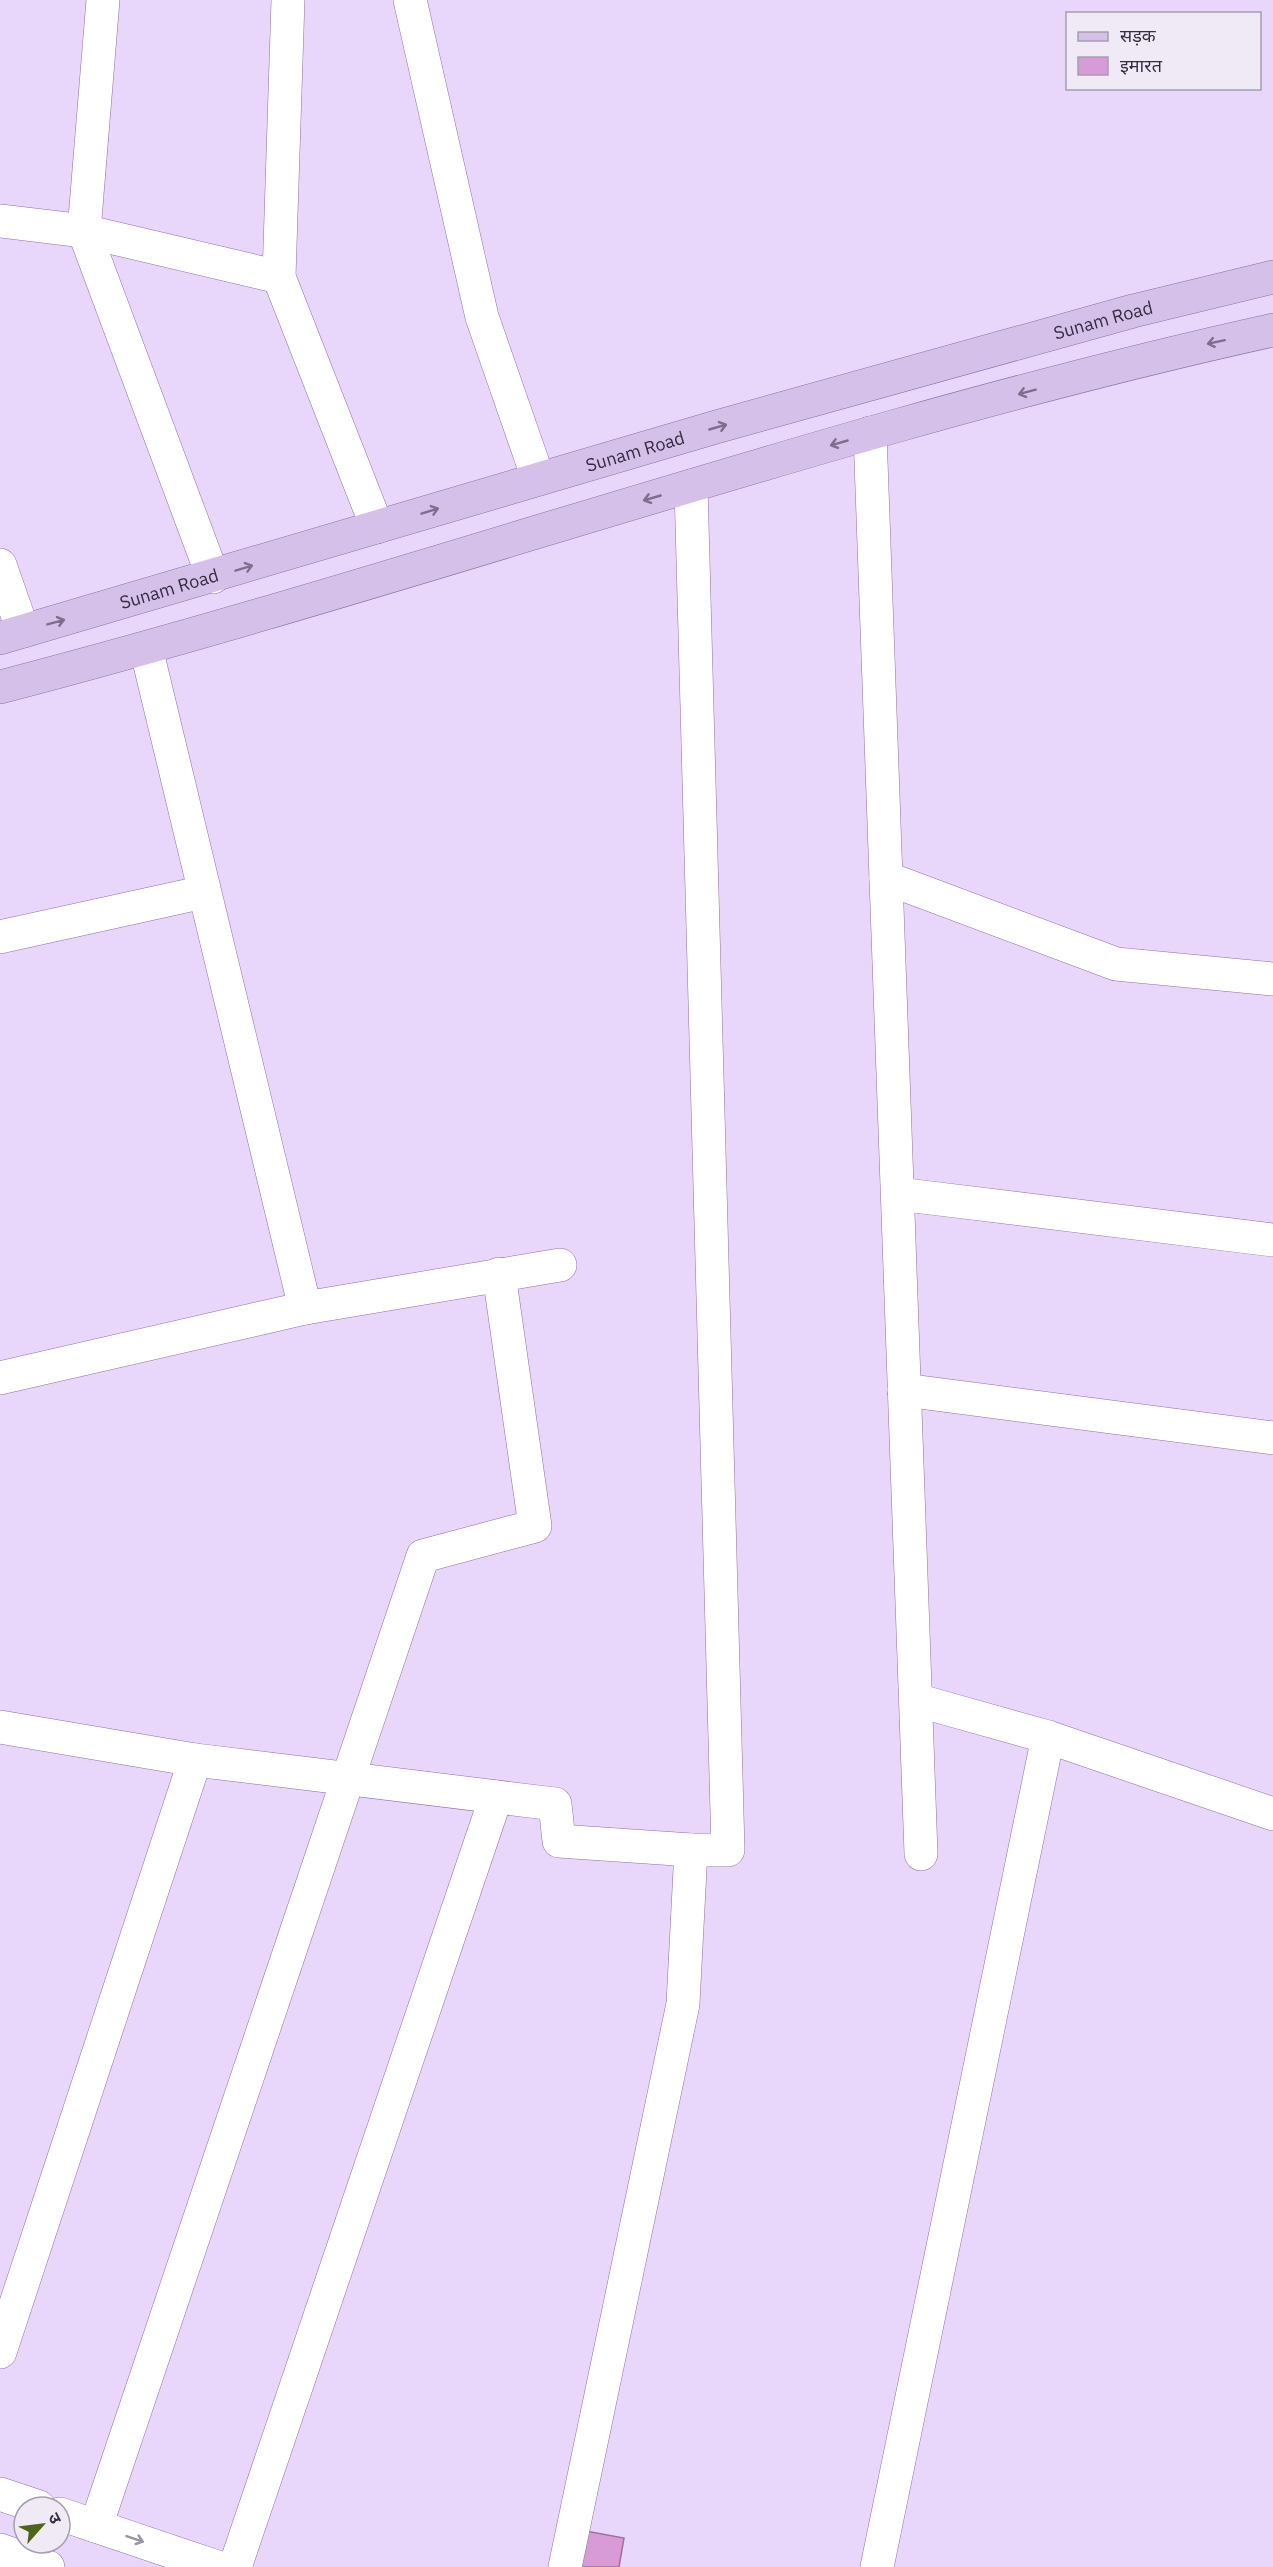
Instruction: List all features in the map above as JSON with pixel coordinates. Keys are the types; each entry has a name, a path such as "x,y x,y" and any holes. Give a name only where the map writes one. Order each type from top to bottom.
{"main road":[{"name":"Sunam Road","path":"11,634 213,577 538,478 1133,311 1273,277"},
{"path":"0,687 381,581 870,434 1192,348 1273,330"}],"street":[{"path":"103,0 84,231 213,577"},
{"path":"288,0 279,277 378,527"},
{"path":"410,0 483,317 538,478"},
{"path":"0,221 84,231 279,277"},
{"path":"870,434 921,1854"},
{"path":"0,1727 195,1760 555,1804 559,1841 691,1850 728,1850 691,486"},
{"path":"0,565 11,634"},
{"path":"146,648 305,1308"},
{"path":"886,878 1116,964 1273,979"},
{"path":"0,937 204,892"},
{"path":"898,1194 1273,1240"},
{"path":"0,1378 305,1308 560,1264"},
{"path":"96,2526 423,1556 536,1526 500,1274"},
{"path":"904,1390 1273,1438"},
{"path":"916,1700 1048,1737 1273,1814"},
{"path":"876,2567 1048,1737"},
{"path":"0,2352 195,1760"},
{"path":"235,2567 496,1797"},
{"path":"565,2567 683,2004 691,1850"},
{"path":"72,2518 218,2567"},
{"path":"0,2550 48,2567"}],"building":[{"path":"575,2529 624,2538 619,2567 568,2567"}]}
